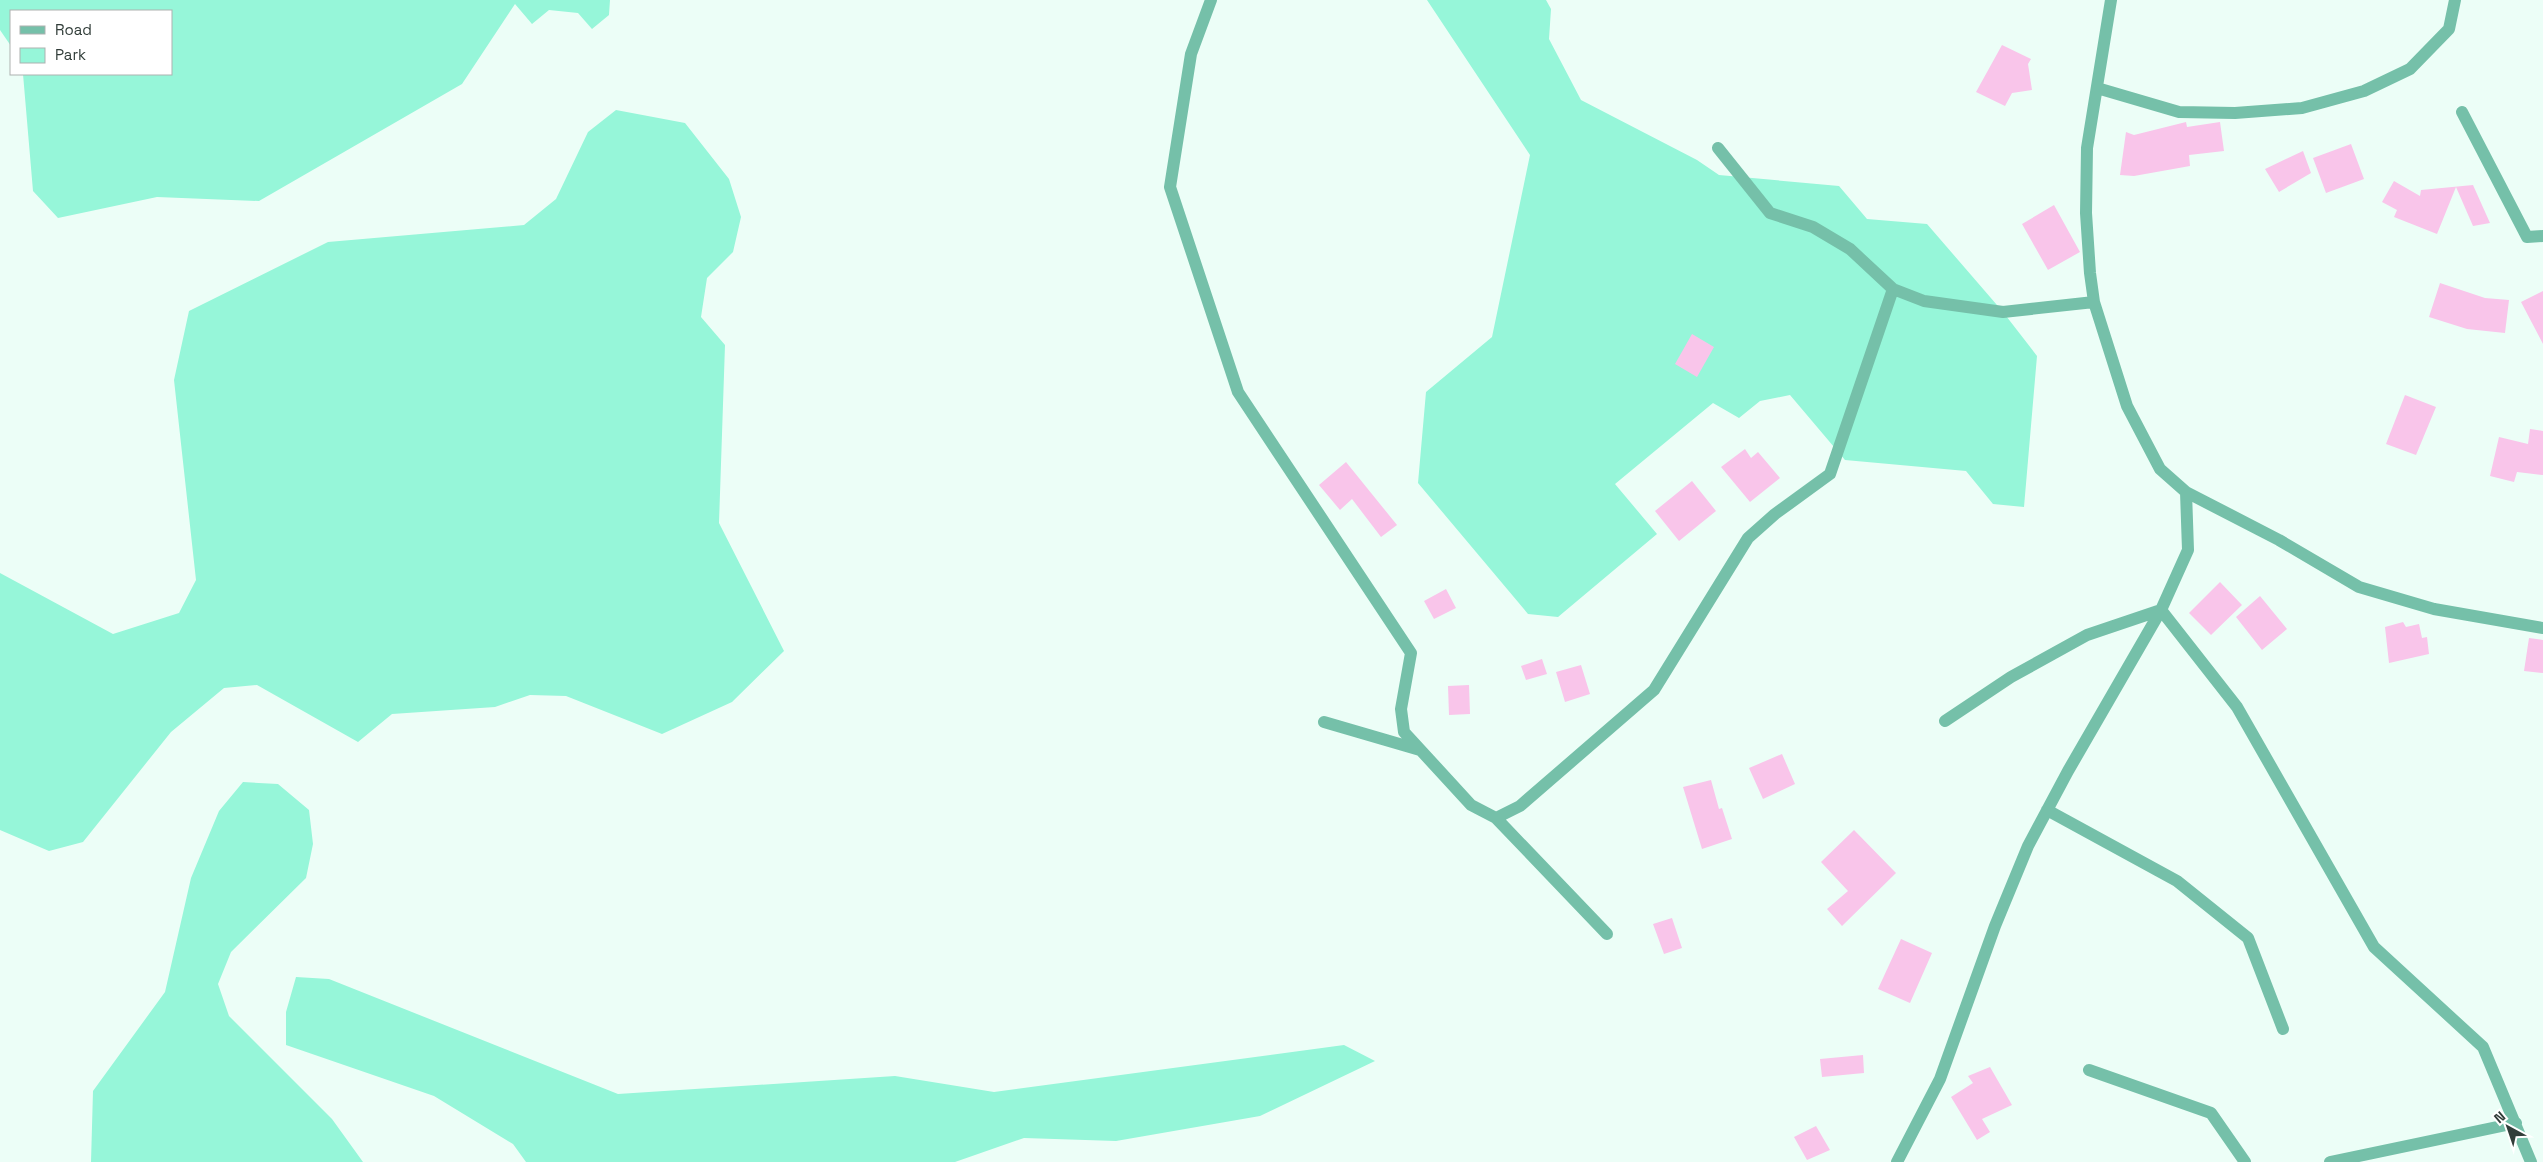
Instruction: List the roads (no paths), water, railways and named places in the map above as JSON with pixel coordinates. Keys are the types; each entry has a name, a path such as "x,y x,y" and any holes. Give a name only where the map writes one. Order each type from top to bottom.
{"street":[{"path":"1211,0 1192,54 1170,187 1238,392 1411,653 1401,709 1404,732 1471,805 1496,818 1607,934"},
{"path":"2110,0 2087,148 2086,203 2094,302 2127,406 2160,469 2186,492 2279,540 2360,587 2434,609 2543,628"},
{"path":"2097,88 2179,112 2235,113 2302,108 2364,91 2410,69 2449,29 2455,0"},
{"path":"2462,112 2527,237 2543,236"},
{"path":"1718,148 1770,213 1813,227 1850,249 1893,289 1924,301 2003,312 2094,302"},
{"path":"1496,818 1520,806 1654,690 1748,538 1775,514 1830,474 1850,421 1893,289"},
{"path":"1897,1162 1940,1079 1994,926 2028,846 2161,610 2188,550 2186,492"},
{"path":"1945,721 2010,677 2088,635 2161,610"},
{"path":"2161,610 2237,707 2374,947 2483,1047 2532,1162"},
{"path":"1324,722 1420,750"},
{"path":"2047,810 2177,881 2248,938 2283,1029"},
{"path":"2089,1070 2211,1113 2245,1162"},
{"path":"2330,1162 2516,1123"}]}
